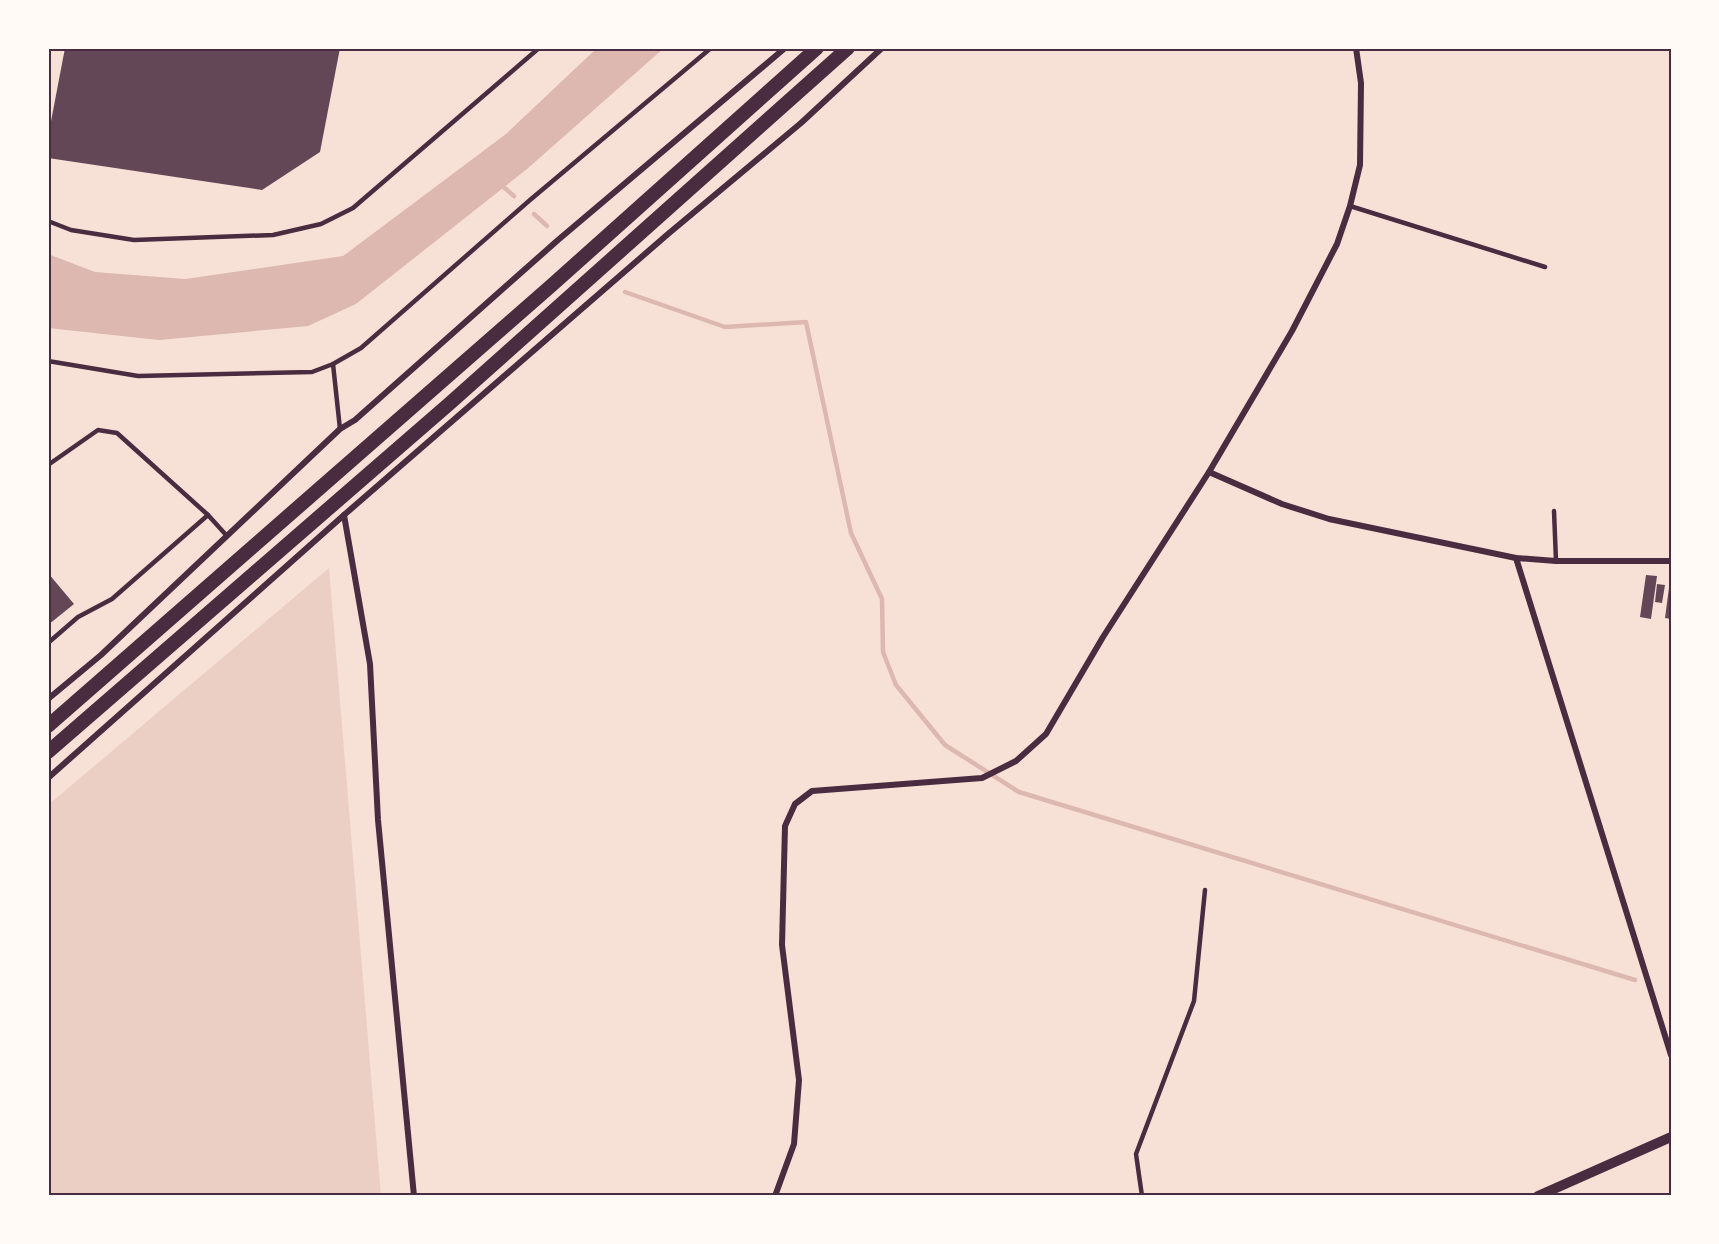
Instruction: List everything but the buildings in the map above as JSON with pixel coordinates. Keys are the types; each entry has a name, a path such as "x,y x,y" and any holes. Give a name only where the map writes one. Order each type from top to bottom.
{"highway":[{"path":"48,726 552,285 817,48"},
{"path":"48,752 449,404 848,48"}],"street":[{"path":"48,699 101,655 340,429 355,420 567,232 785,48"},
{"path":"48,778 344,515 801,123 882,48"},
{"path":"775,1196 794,1144 799,1080 782,945 785,826 795,804 812,791 982,778 1016,761 1047,734 1103,637 1209,471 1292,331 1337,244 1350,206 1359,165 1361,83 1356,48"},
{"path":"1209,471 1282,504 1329,519 1516,558 1556,561 1671,561"},
{"path":"344,515 370,664 378,820 414,1196"},
{"path":"1516,558 1671,1055"},
{"path":"1538,1196 1671,1137"}],"lane":[{"path":"48,221 71,230 134,240 273,235 321,224 353,208 539,48"},
{"path":"48,361 138,376 312,372 333,364 362,348 530,200 711,48"},
{"path":"1350,206 1545,267"},
{"path":"333,364 340,429"},
{"path":"48,465 98,430 117,433 208,515 227,536"},
{"path":"1554,511 1556,561"},
{"path":"48,643 78,616 112,599 208,515"},
{"path":"1142,1196 1136,1154 1194,1001 1205,890"}],"shaded area":[{"path":"597,48 664,48 527,169 356,304 308,326 159,340 48,328 48,254 95,272 185,279 343,256 506,134"},
{"path":"329,568 381,1196 48,1196 48,805"}],"waterway":[{"path":"500,184 514,196"},
{"path":"534,214 547,226"},
{"path":"625,292 725,327 806,322 851,533 882,599 883,652 896,685 945,745 1019,792 1635,980"}]}
